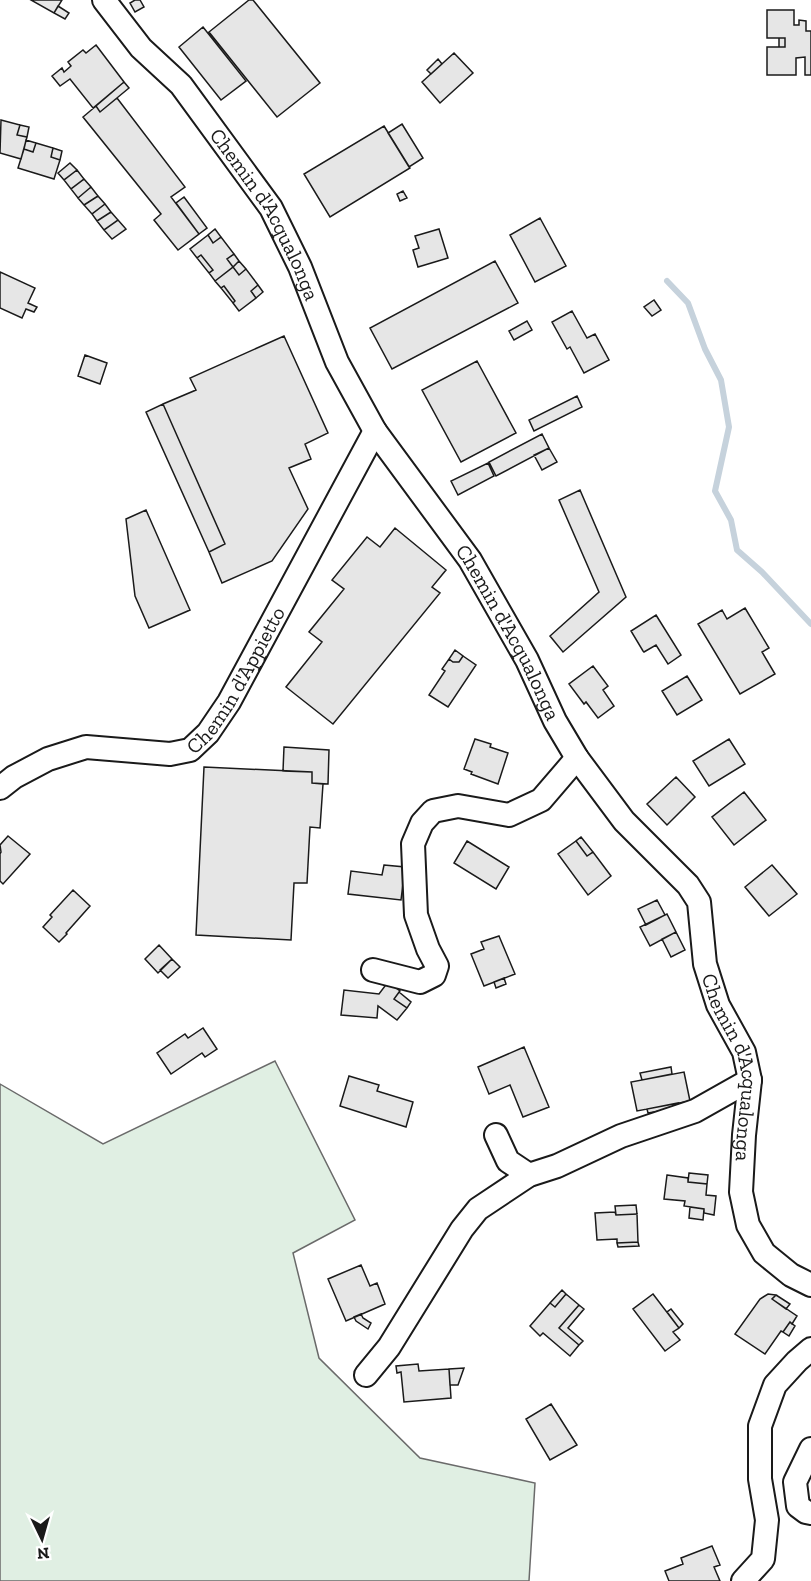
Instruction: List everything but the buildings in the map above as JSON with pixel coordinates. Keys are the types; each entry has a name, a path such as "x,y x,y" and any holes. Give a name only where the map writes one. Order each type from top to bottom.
{"street":[{"name":"Chemin d'Acqualonga","path":"104,0 141,48 181,85 271,208 300,267 337,362 375,431 470,560 527,660 555,721 577,758 624,821 688,885 699,902 705,964 718,1005 744,1052 750,1080 741,1192 748,1225 764,1253 791,1275 811,1285"},
{"name":"Chemin d'Appietto","path":"0,788 14,777 48,759 86,747 170,754 190,750 208,733 229,702 375,431"},
{"path":"374,970 420,982 434,975 437,966 428,950 416,915 412,844 422,823 433,811 458,806 509,814 541,800 577,758"},
{"path":"366,1375 389,1347 462,1229 478,1209 529,1175 557,1166 621,1136 695,1111 750,1080"},
{"path":"496,1135 508,1161 529,1175"},
{"path":"744,1581 763,1559 768,1520 760,1479 760,1426 775,1385 796,1361 811,1349"},
{"path":"811,1449 795,1482 798,1506 806,1512 811,1512"}],"green space":[{"path":"275,1061 355,1220 293,1253 319,1358 420,1458 535,1483 529,1581 0,1581 0,1084 103,1144"}],"waterway":[{"path":"667,281 688,303 705,349 721,380 729,427 715,491 731,520 737,550 762,572 811,624"}]}
